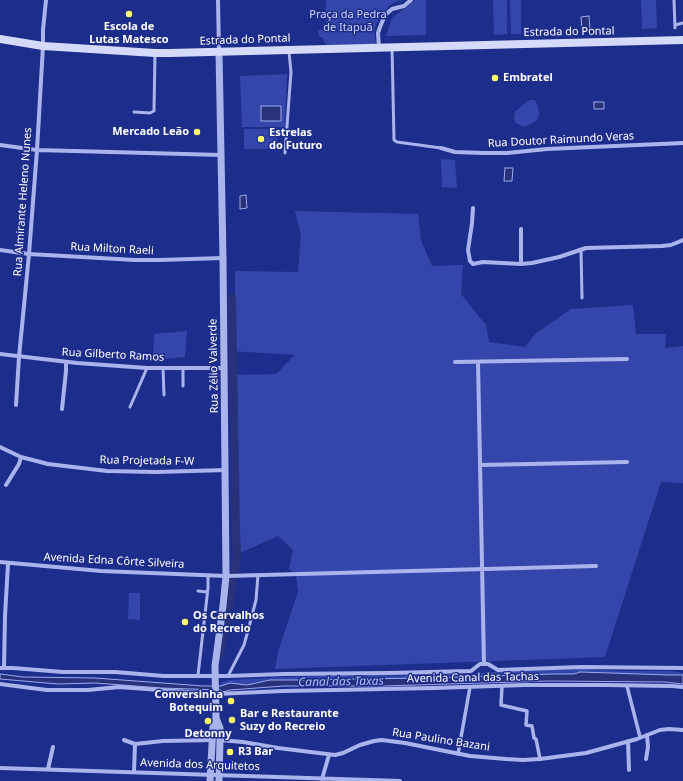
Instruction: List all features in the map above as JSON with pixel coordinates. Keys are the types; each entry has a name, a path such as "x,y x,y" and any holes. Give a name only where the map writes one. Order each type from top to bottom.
{"main road":[{"name":"Estrada do Pontal","path":"0,40 44,46 155,53 683,40"}],"street":[{"name":"Rua Almirante Heleno Nunes","path":"16,405 37,150 46,0"},
{"path":"218,0 219,52"},
{"path":"379,48 378,33 385,15 392,9 404,6 411,0"},
{"name":"Rua Zélio Valverde","path":"216,718 215,658 226,576 225,368 219,52"},
{"name":"Rua Doutor Raimundo Veras","path":"441,148 455,152 507,153 547,149 683,143"},
{"path":"0,144 37,150 222,155"},
{"path":"473,208 468,250 470,261 473,264 483,262 521,264 532,263 594,248 662,246 671,245 683,240"},
{"path":"521,229 521,264"},
{"name":"Rua Milton Raeli","path":"0,250 29,254 135,260 223,258"},
{"name":"Rua Gilberto Ramos","path":"0,354 66,362 147,368 225,368"},
{"path":"455,362 628,359"},
{"path":"62,409 66,362"},
{"path":"478,362 484,664"},
{"name":"Rua Projetada F-W","path":"0,447 21,456 48,464 107,471 156,472 226,470"},
{"path":"6,485 19,464 21,456"},
{"path":"480,465 627,462"},
{"name":"Avenida Edna Côrte Silveira","path":"0,562 8,564 101,571 226,576 596,566"},
{"path":"8,564 2,668 63,672 115,672 164,676 198,675 215,677 284,674 471,671 480,664 488,664 498,670 581,667 683,668"},
{"path":"0,618 5,616"},
{"name":"Avenida Canal das Tachas","path":"0,684 47,690 88,690 119,687 216,692 502,686 683,687"},
{"path":"502,686 501,705 527,711 526,725 532,726 540,759"},
{"path":"627,686 640,737"},
{"path":"458,754 470,687"},
{"path":"210,778 213,727 216,718"},
{"path":"216,718 220,728 219,778"},
{"name":"Rua Paulino Bazani","path":"124,740 135,744 164,741 220,740 329,755 339,754 360,745 382,740 458,754 506,759 540,759 586,753 660,730 683,730"},
{"path":"646,759 648,746 647,735"},
{"path":"628,741 629,770"},
{"path":"134,772 135,744"},
{"path":"48,769 53,747"},
{"path":"322,779 329,755"},
{"name":"Avenida dos Arquitetos","path":"0,768 134,772 210,778 400,781"}],"lane":[{"path":"674,0 675,26 683,23"},
{"path":"392,48 394,140 397,142 441,148"},
{"path":"285,153 291,72 289,50"},
{"path":"134,112 154,112 155,53"},
{"path":"582,250 582,298"},
{"path":"130,407 147,368"},
{"path":"163,368 164,395"},
{"path":"183,368 183,386"},
{"path":"198,675 208,575"},
{"path":"228,676 244,645 250,627 256,600 258,575"},
{"path":"198,591 207,592"}],"green space":[{"name":"Praça da Pedra de Itapuã","path":"326,0 404,0 397,1 390,5 380,17 374,32 376,44 326,45 323,38 319,36 318,30 322,30 326,23"},
{"path":"415,0 426,0 426,35 386,36 392,18"},
{"path":"493,0 507,0 507,34 494,35"},
{"path":"510,0 521,0 521,34 511,34"},
{"path":"641,0 656,0 657,28 642,29"},
{"path":"287,74 285,127 242,127 240,76"},
{"path":"530,100 535,100 538,106 539,115 537,120 524,127 516,123 514,119 515,112"},
{"name":"Estrelas do Futuro","path":"244,129 277,129 278,149 244,149"},
{"path":"441,159 455,160 457,188 442,187"},
{"path":"295,211 418,214 421,241 432,266 463,265 461,294 486,325 489,342 525,347 535,334 571,309 633,305 636,334 666,334 665,348 683,346 683,483 661,482 605,657 275,669 278,652 298,592 296,575 289,569 293,550 278,536 240,553 235,375 276,374 295,355 230,351 229,296 235,296 235,271 298,272 301,235"},
{"path":"187,331 185,357 153,360 154,334"},
{"path":"129,593 140,593 140,620 128,619"},
{"path":"581,669 672,671 683,673 683,675 580,672 574,674 436,678 270,680 247,685 230,683 220,685 222,682 230,680 285,677 344,675 358,677 372,675 396,676 440,673 472,674"}],"water":[{"path":"589,16 590,30 582,31 581,17"},
{"path":"594,102 604,102 604,109 594,109"},
{"path":"261,106 281,106 281,121 261,121"},
{"path":"505,168 513,168 512,181 504,181"},
{"path":"246,195 247,208 240,209 240,196"},
{"name":"Canal das Taxas","path":"580,672 683,675 683,684 665,682 549,681 383,686 284,686 230,690 223,692 220,690 162,688 95,683 58,684 0,679 0,674 23,677 95,678 221,686 230,683 247,685 270,680 436,678 574,674"}],"waterway":[{"path":"220,655 237,558 232,298"}],"place":[{"name":"Escola de Lutas Matesco","path":"129,14"},
{"name":"Embratel","path":"495,78"},
{"name":"Mercado Leão","path":"197,132"},
{"name":"Estrelas do Futuro","path":"261,139"},
{"name":"Os Carvalhos do Recreio","path":"185,622"},
{"name":"Conversinha Botequim","path":"231,701"},
{"name":"Bar e Restaurante Suzy do Recreio","path":"232,720"},
{"name":"Detonny","path":"208,721"},
{"name":"R3 Bar","path":"230,752"}]}
